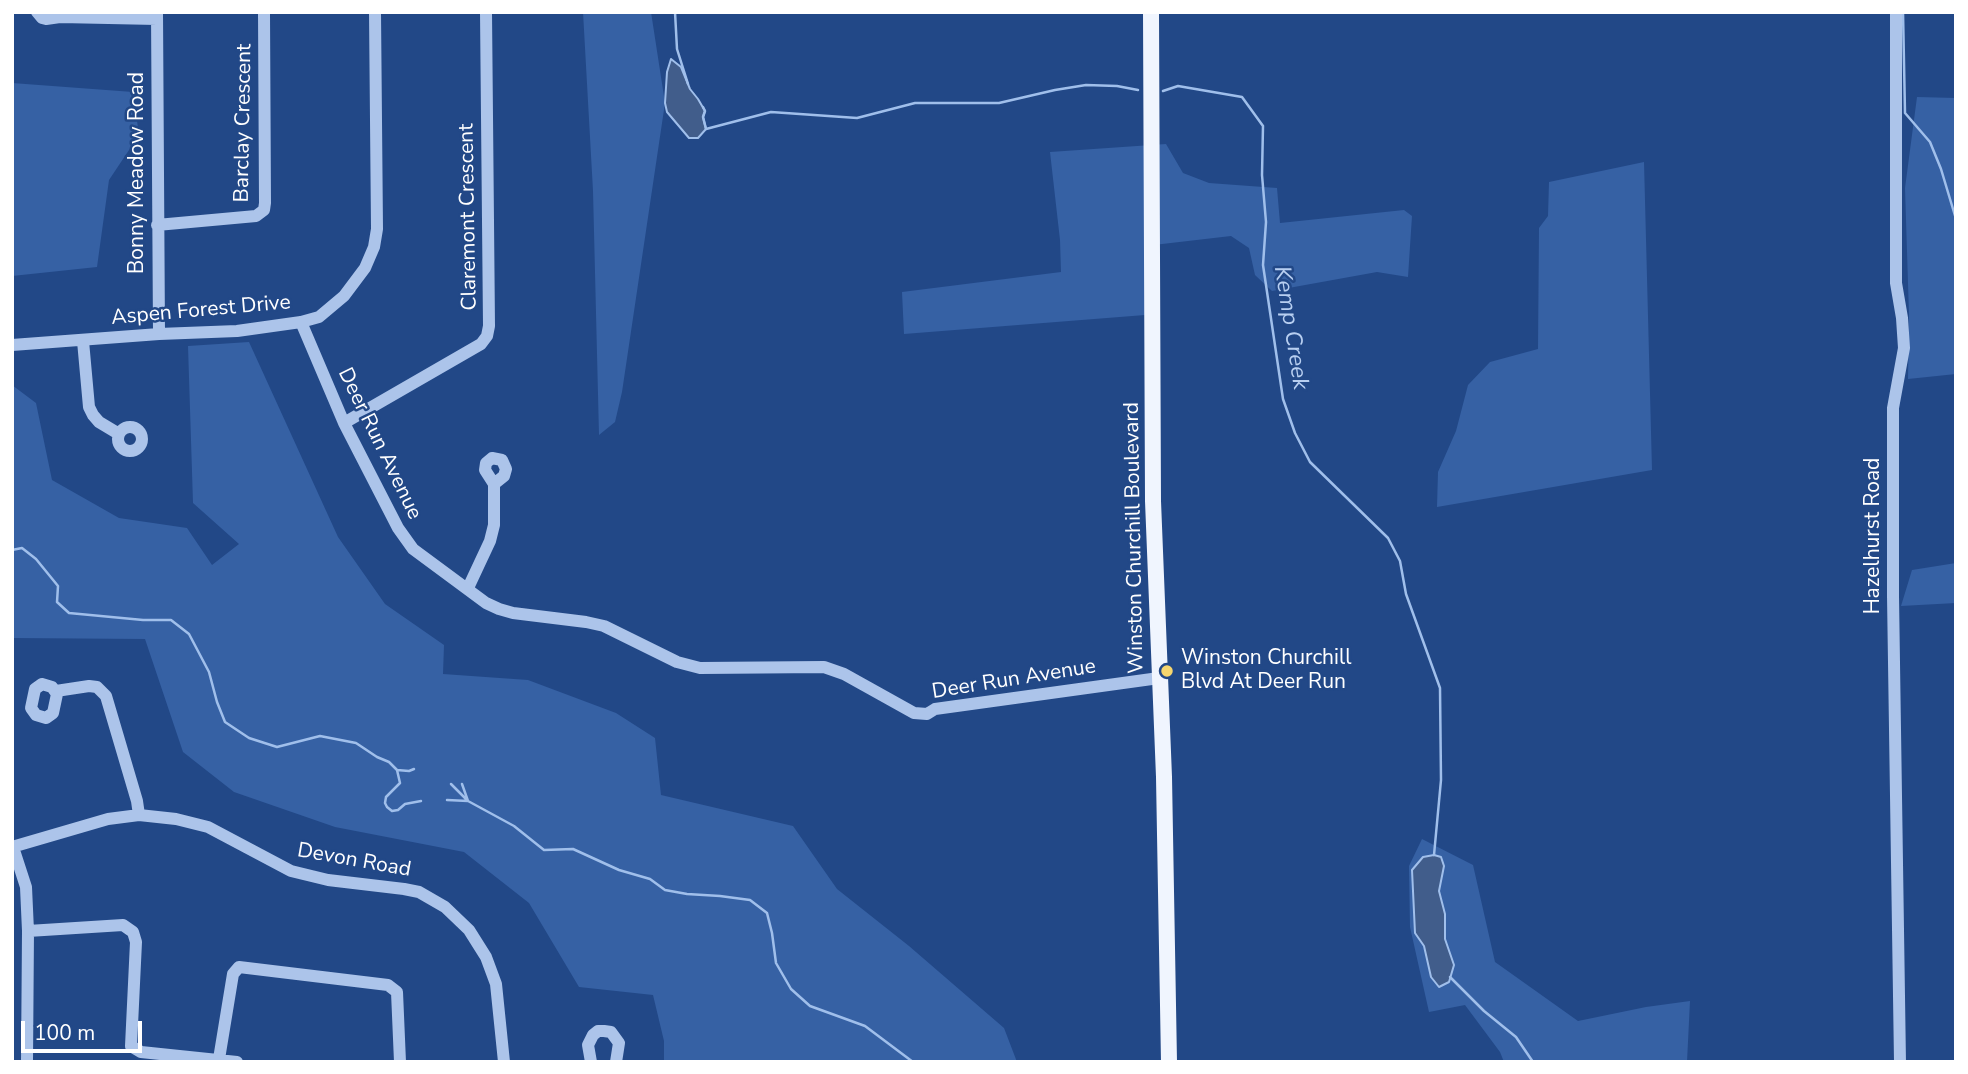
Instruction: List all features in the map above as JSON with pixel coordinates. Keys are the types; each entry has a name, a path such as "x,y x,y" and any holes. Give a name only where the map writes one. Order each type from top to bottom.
{"main road":[{"name":"Winston Churchill Boulevard","path":"1151,12 1153,488 1166,865 1169,1062"}],"street":[{"path":"37,12 46,19 60,15 157,16"},
{"name":"Barclay Crescent","path":"157,225 256,216 264,210 264,12"},
{"name":"Aspen Forest Drive","path":"12,345 237,331 302,322 319,317 344,296 366,268 377,229 375,12"},
{"name":"Claremont Crescent","path":"344,423 481,344 487,336 486,12"},
{"name":"Hazelhurst Road","path":"1896,12 1896,283 1904,348 1893,408 1893,616 1900,1062"},
{"name":"Bonny Meadow Road","path":"157,16 159,334"},
{"name":"Deer Run Avenue","path":"302,322 344,423 398,528 414,549 486,603 499,609 604,626 677,663 700,668 824,667 844,674 914,713 928,714 935,709 1159,678"},
{"path":"83,341 89,408 99,422 119,434"},
{"path":"468,588 491,541 494,525 494,484"},
{"path":"57,691 89,686 96,687 106,696 139,815"},
{"name":"Devon Road","path":"13,847 108,819 139,815 176,819 208,827 291,871 328,880 419,892 445,907 469,930 486,957 496,984 504,1062"},
{"path":"13,847 26,887 26,1062"},
{"path":"28,931 123,925 132,933 136,942 131,1046 141,1052 237,1062"},
{"path":"219,1059 233,974 239,967 387,985 397,992 400,1062"},
{"path":"591,1062 588,1045 598,1031 611,1032 616,1037 619,1043 615,1062"}],"shaded area":[{"path":"583,12 651,12 665,103 622,392 615,422 599,435 593,191"},
{"path":"671,59 681,67 690,89 705,111 703,117 706,129 698,138 689,138 667,112 667,72"},
{"path":"12,83 133,92 139,135 109,180 97,267 12,276"},
{"path":"1917,97 1956,98 1956,374 1908,379 1905,188"},
{"path":"1166,144 1183,173 1209,183 1277,188 1280,223 1404,210 1412,216 1408,277 1377,272 1272,291 1255,275 1249,248 1231,236 1145,246 1145,315 904,334 902,292 1061,272 1050,152"},
{"path":"1644,162 1652,470 1437,507 1438,472 1456,431 1468,385 1490,362 1538,349 1539,228 1548,216 1549,182"},
{"path":"249,342 338,537 385,604 444,645 443,674 528,680 616,713 655,738 661,795 793,826 837,889 909,946 1004,1028 1017,1062 664,1062 664,1041 653,995 579,987 529,903 464,852 335,827 234,792 183,752 145,639 12,638 12,385 36,403 52,480 119,518 187,528 212,565 239,544 193,503 188,346"},
{"path":"1956,563 1956,603 1901,606 1912,570"},
{"path":"1422,839 1473,865 1495,962 1578,1021 1690,1001 1687,1062 1504,1062 1500,1052 1465,1005 1429,1012 1410,927 1409,866"},
{"path":"1423,857 1441,857 1444,866 1439,891 1445,914 1445,939 1454,965 1449,982 1439,987 1431,977 1424,946 1415,933 1412,870"}],"waterway":[{"name":"Kemp Creek","path":"675,12 677,49 688,84"},
{"path":"1903,12 1905,113 1930,142 1956,219"},
{"name":"Kemp Creek","path":"703,107 706,129 771,112 857,118 915,103 999,103 1086,85 1138,90"},
{"name":"Kemp Creek","path":"1163,91 1178,86 1242,97 1263,126 1262,175 1266,222 1263,265 1283,399 1295,433 1310,462 1388,538 1400,561 1406,594 1440,688 1441,780 1434,855"},
{"path":"12,550 22,548 36,559 58,586 57,602 69,613 171,620 189,634 209,672 225,722 249,738 277,747 320,736 356,743 389,762 397,770 400,783 386,797 387,807 392,811 398,810 405,804 421,801"},
{"path":"397,770 414,769"},
{"path":"451,784 468,801"},
{"path":"462,784 468,801"},
{"path":"447,800 468,801 514,826 544,850 573,849 619,870 650,879 665,890 750,900 767,913 776,963 791,989 810,1006 865,1026 913,1062"},
{"name":"Kemp Creek","path":"1450,977 1484,1011 1516,1037 1533,1062"}],"place":[{"name":"Winston Churchill Blvd At Deer Run","path":"1167,671"}]}
